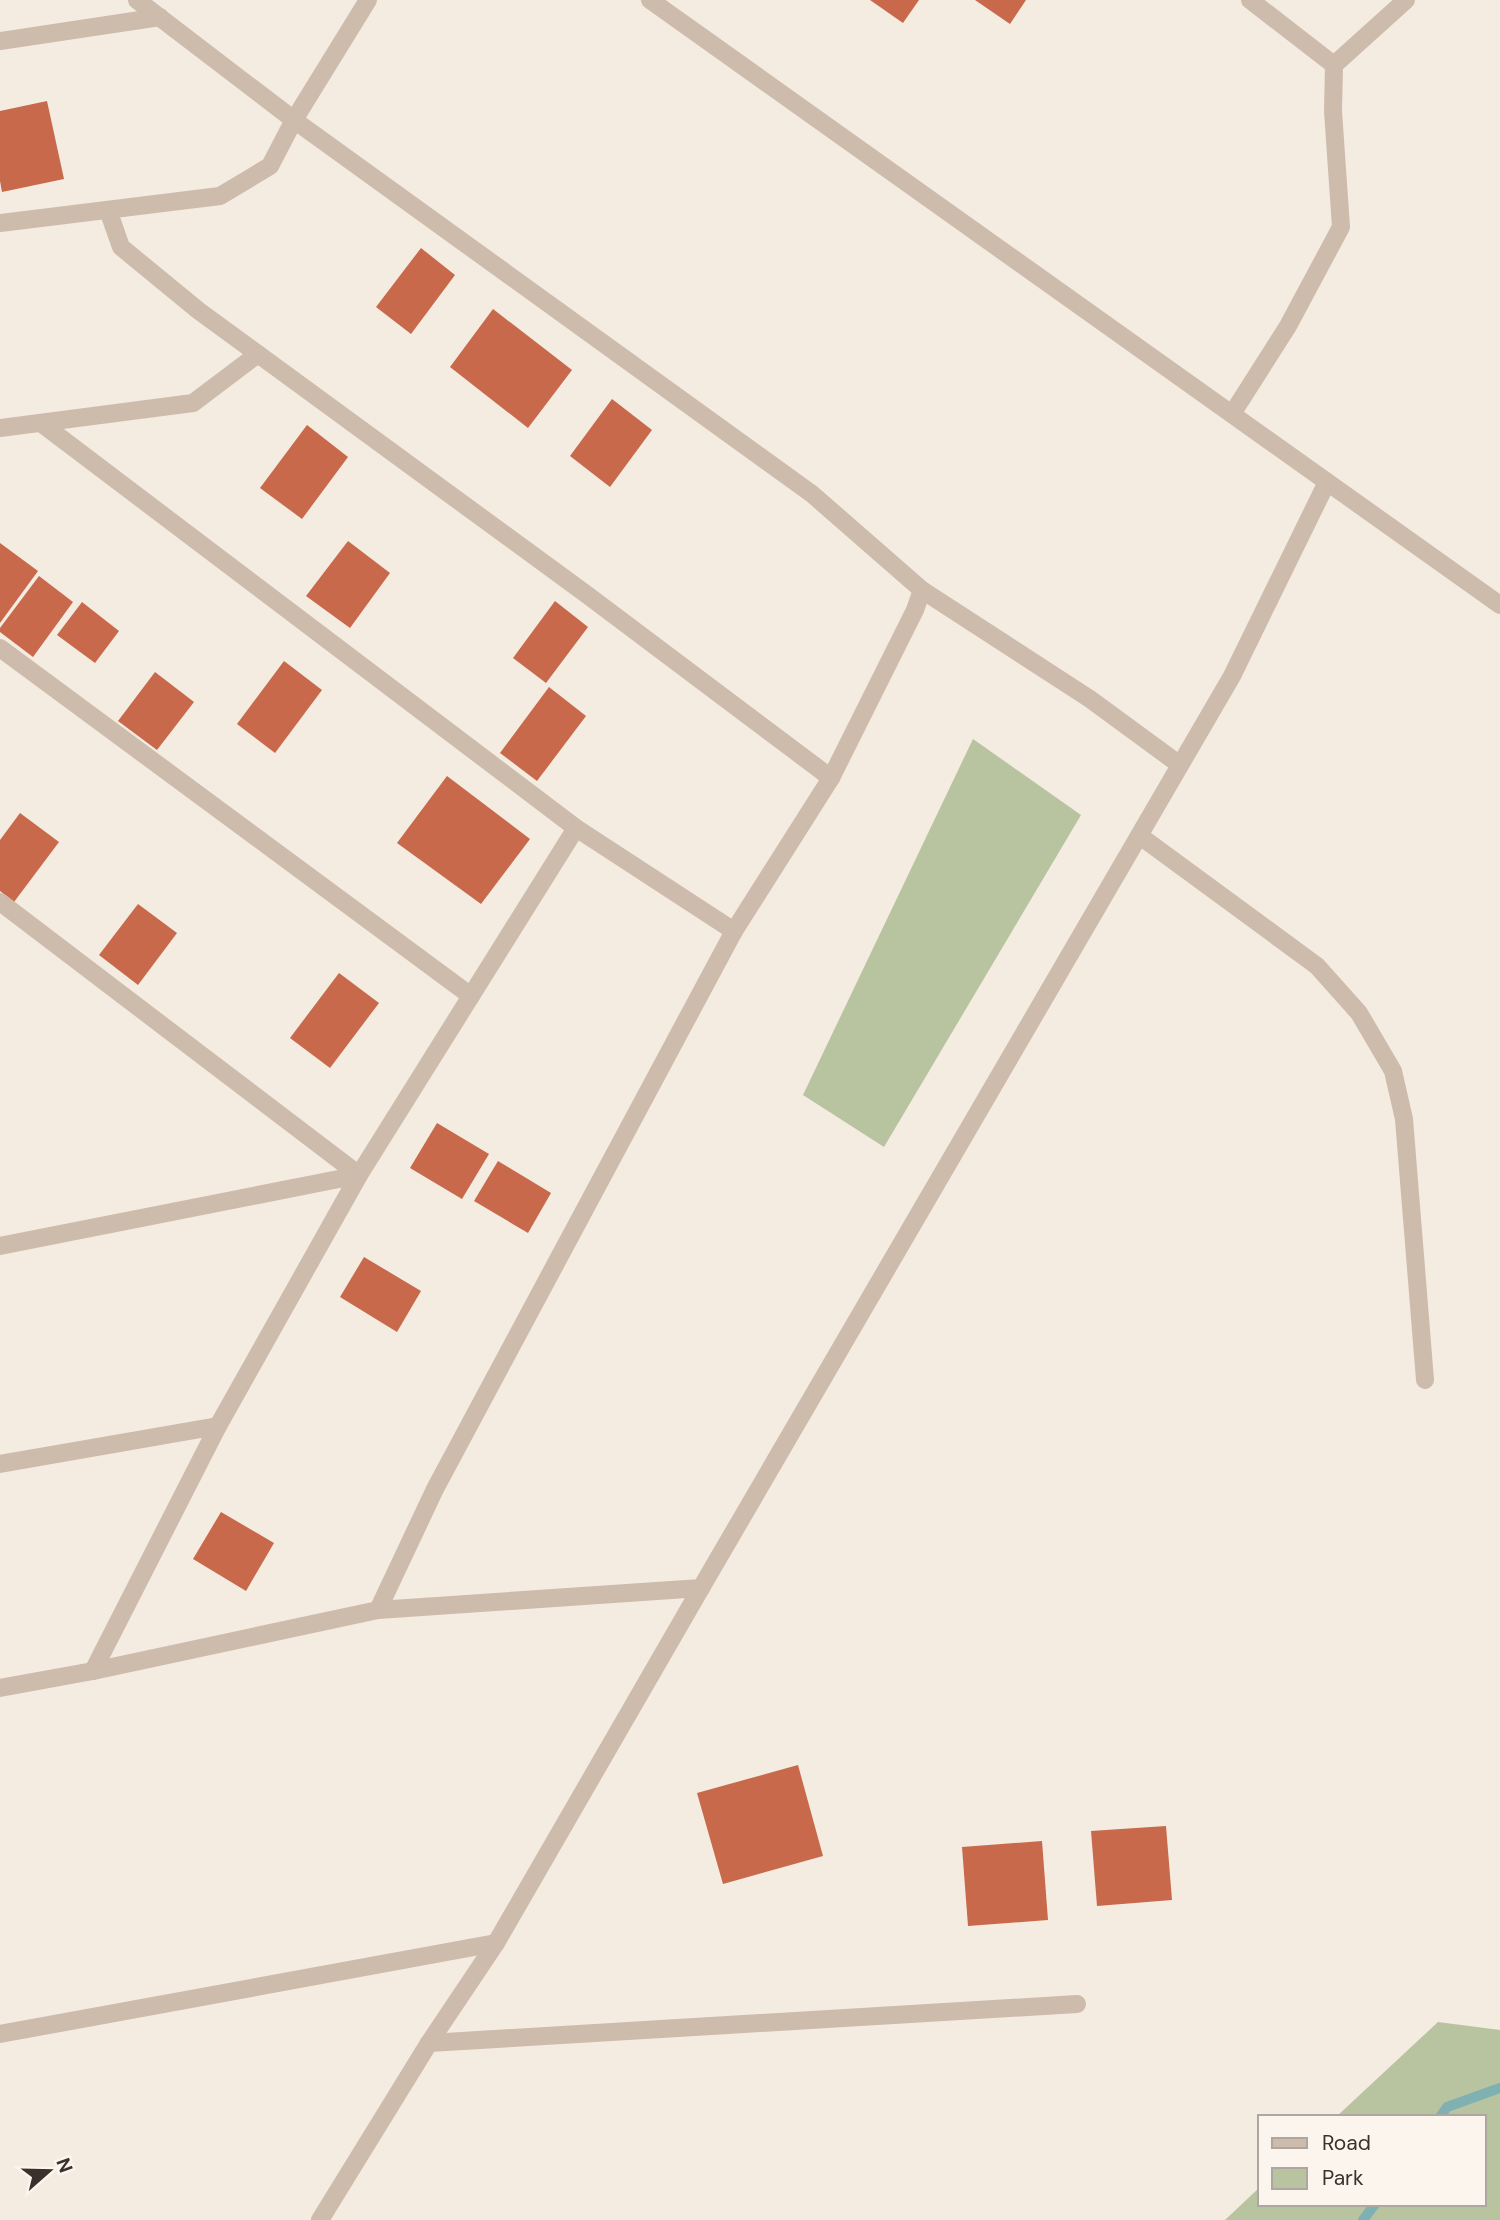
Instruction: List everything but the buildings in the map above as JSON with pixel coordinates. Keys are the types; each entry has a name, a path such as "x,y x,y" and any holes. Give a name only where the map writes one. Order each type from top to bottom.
{"street":[{"path":"137,0 294,120 812,494 922,590 1090,699 1180,765"},
{"path":"0,223 220,196 270,166 294,120 368,0"},
{"path":"650,0 1500,606"},
{"path":"1250,0 1334,65"},
{"path":"1232,414 1288,326 1341,227 1333,111 1334,65 1406,0"},
{"path":"0,41 160,17"},
{"path":"108,210 121,247 199,312 831,778"},
{"path":"0,428 193,404 258,355"},
{"path":"41,423 576,828 734,931"},
{"path":"320,2220 429,2043 496,1943 1140,836 1232,676 1327,482"},
{"path":"377,1610 435,1489 734,931 831,778 915,610 922,590"},
{"path":"0,648 471,996"},
{"path":"93,1671 219,1426 359,1175 576,828"},
{"path":"1140,836 1317,965 1359,1013 1393,1071 1404,1119 1425,1380"},
{"path":"0,902 359,1175"},
{"path":"0,1245 359,1175"},
{"path":"0,1464 219,1426"},
{"path":"0,1688 93,1671 377,1610 701,1588"},
{"path":"0,2034 496,1943"},
{"path":"429,2043 1077,2004"}],"green space":[{"path":"973,739 1081,815 884,1147 803,1095"},
{"path":"1438,2022 1500,2030 1500,2220 1225,2220 1258,2189 1258,2206 1486,2206 1486,2115 1338,2115"}],"waterway":[{"path":"1441,2115 1447,2107 1500,2088"},
{"path":"1363,2220 1374,2206"}]}
